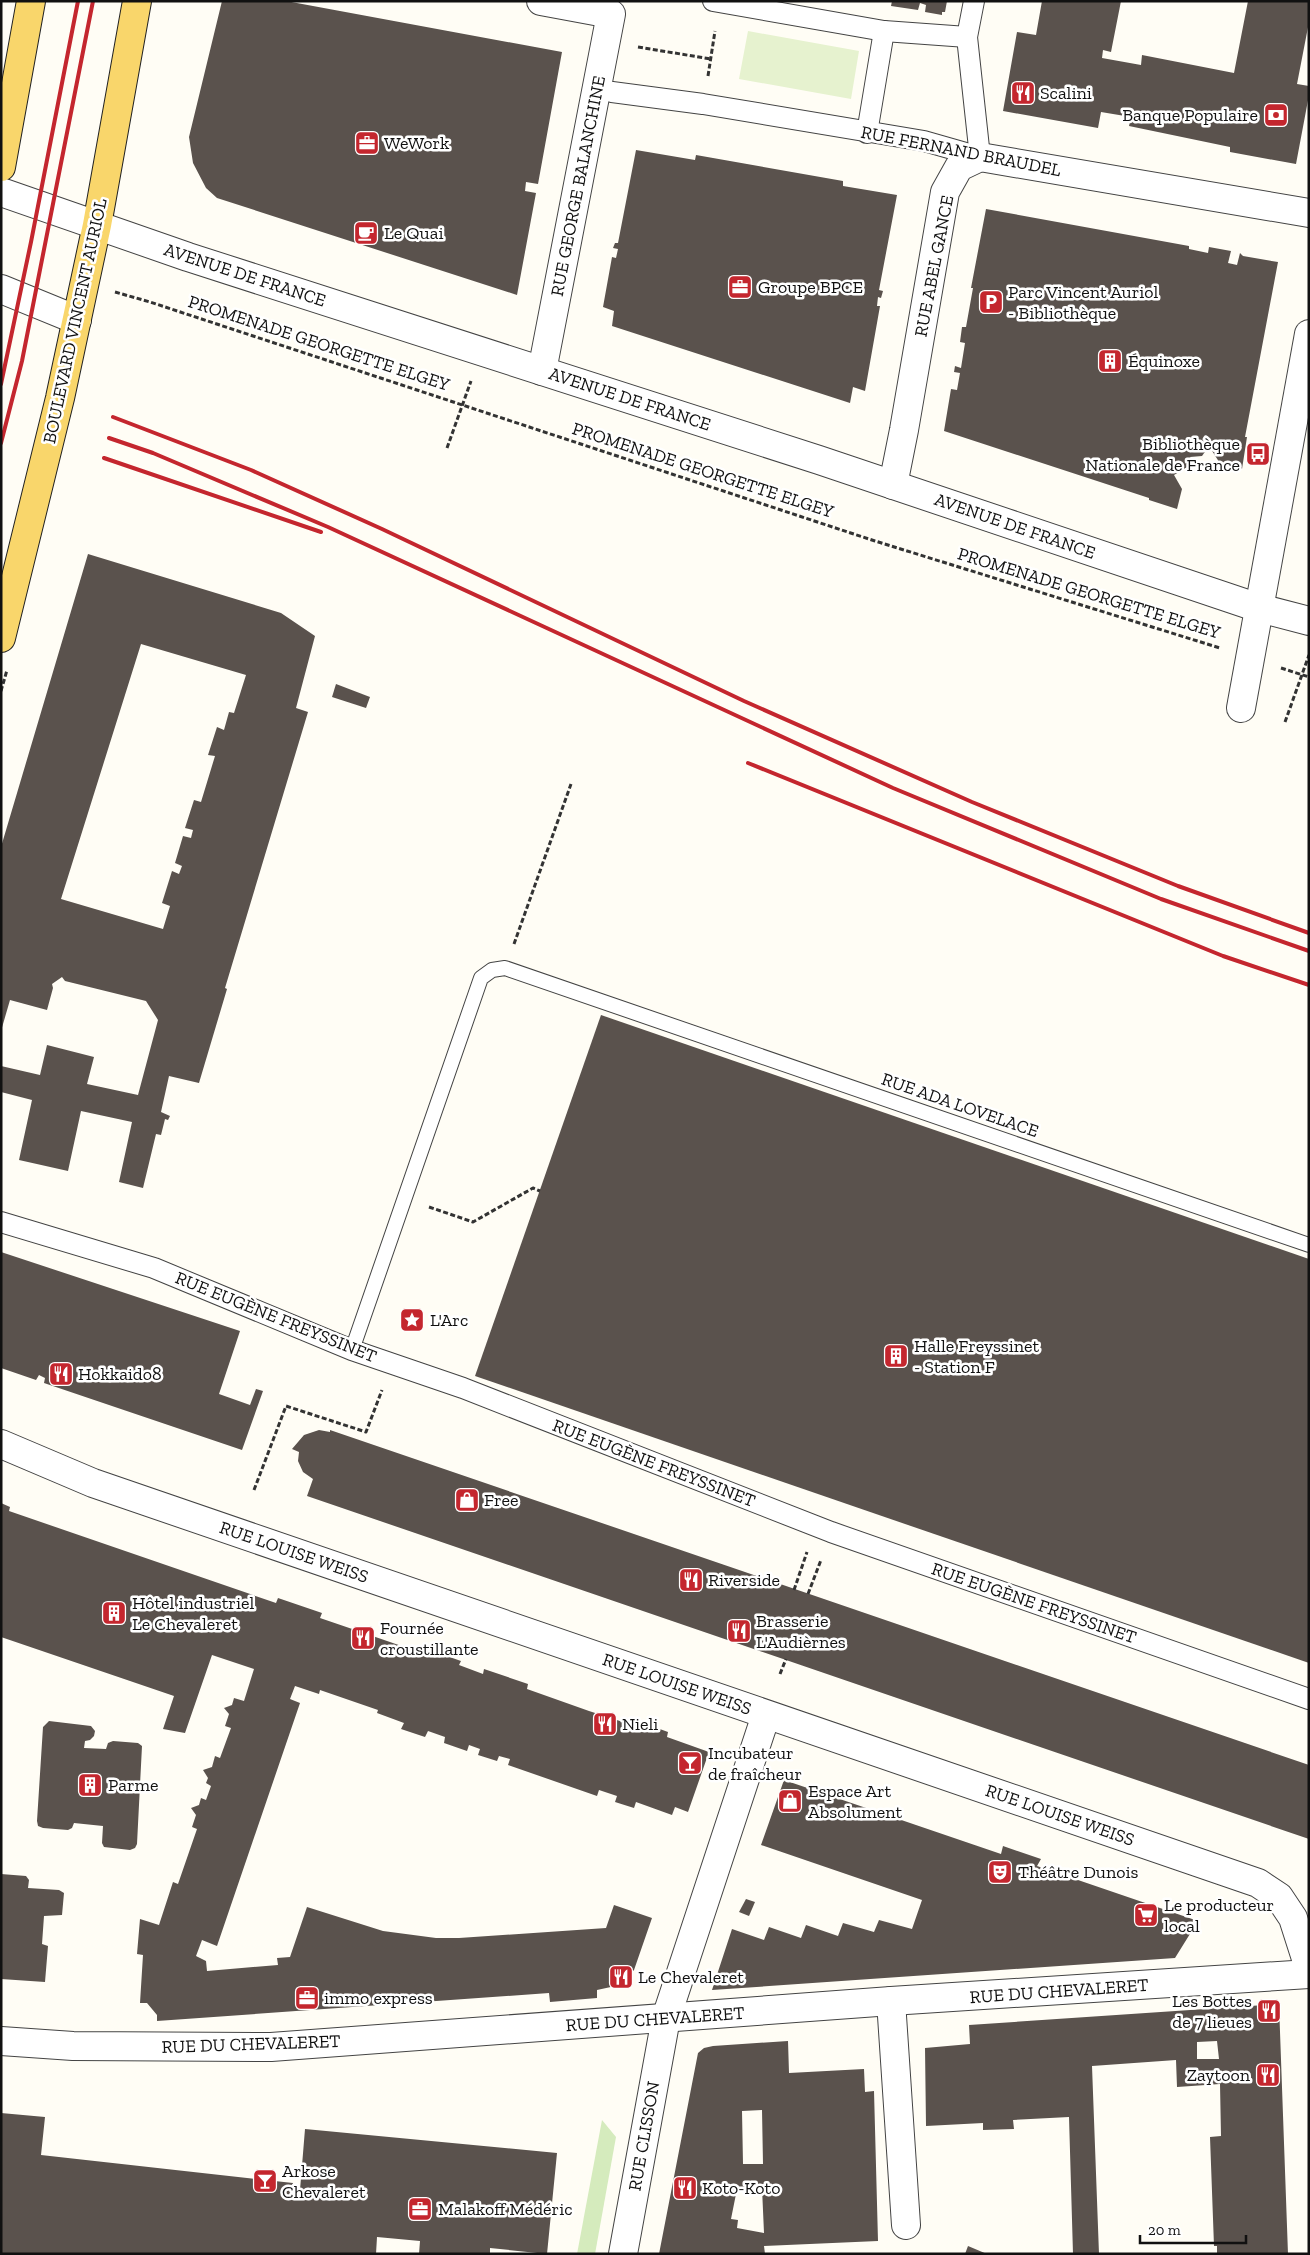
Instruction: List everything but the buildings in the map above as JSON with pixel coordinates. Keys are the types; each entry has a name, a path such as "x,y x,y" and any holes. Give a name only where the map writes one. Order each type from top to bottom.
{"main road":[{"path":"1,167 31,1"},
{"name":"BOULEVARD VINCENT AURIOL","path":"1,638 60,398 77,320 97,225 137,1"}],"street":[{"path":"541,1 612,8"},
{"path":"974,1 967,37 980,157"},
{"path":"716,2 884,31 967,37"},
{"name":"RUE GEORGE BALANCHINE","path":"542,371 612,8"},
{"path":"867,133 884,31"},
{"name":"RUE FERNAND BRAUDEL","path":"612,92 703,104 867,133 924,141 980,157 1309,213"},
{"name":"RUE ABEL GANCE","path":"893,485 945,192 959,167 980,157"},
{"name":"AVENUE DE FRANCE","path":"1,192 893,485 1259,608 1309,621"},
{"path":"1,289 77,320"},
{"path":"1240,708 1309,334"},
{"name":"RUE EUGÈNE FREYSSINET","path":"1,1222 154,1268 352,1350 463,1388 831,1532 1309,1699"},
{"name":"RUE LOUISE WEISS","path":"1,1444 92,1482 1258,1883 1279,1897 1293,1918 1309,1968"},
{"name":"RUE CLISSON","path":"623,2254 666,2018 766,1715"},
{"name":"RUE DU CHEVALERET","path":"1,2041 73,2046 271,2047 891,2001 1309,1974"},
{"path":"891,2001 906,2225"}],"lane":[{"name":"RUE ADA LOVELACE","path":"352,1350 481,978 492,970 505,968 1309,1245"}],"path":[{"path":"703,104 716,2"},
{"path":"605,42 710,59"},
{"name":"PROMENADE GEORGETTE ELGEY","path":"113,292 150,302 875,541 1250,658"},
{"path":"447,448 472,380"},
{"path":"1284,722 1309,655"},
{"path":"518,931 571,784"},
{"path":"404,1199 473,1222 533,1188 540,1191"},
{"path":"254,1490 286,1406 366,1432 392,1363"},
{"path":"808,1594 831,1532"},
{"path":"794,1590 804,1558"},
{"path":"780,1674 786,1659"}],"green space":[{"path":"748,31 859,51 851,99 739,79"},
{"path":"602,2120 616,2137 595,2254 577,2254"}],"railway":[{"path":"1,384 78,1"},
{"path":"1,443 22,361 93,1"},
{"path":"113,417 251,470 382,529 744,701 972,802 1178,886 1309,933"},
{"path":"109,438 153,453 328,527 893,788 1161,899 1309,951"},
{"path":"104,458 321,532"},
{"path":"748,763 1223,956 1309,985"}],"place":[{"name":"Scalini","path":"1023,93"},
{"name":"Banque Populaire","path":"1276,115"},
{"name":"WeWork","path":"367,143"},
{"name":"Le Quai","path":"366,233"},
{"name":"Groupe BPCE","path":"740,287"},
{"name":"Parc Vincent Auriol - Bibliothèque","path":"991,302"},
{"name":"Équinoxe","path":"1110,361"},
{"name":"Bibliothèque Nationale de France","path":"1258,454"},
{"name":"L'Arc","path":"412,1320"},
{"name":"Halle Freyssinet - Station F","path":"896,1356"},
{"name":"Hokkaido8","path":"61,1374"},
{"name":"Free","path":"467,1500"},
{"name":"Riverside","path":"691,1580"},
{"name":"Hôtel industriel Le Chevaleret","path":"114,1613"},
{"name":"Brasserie L'Audièrnes","path":"739,1631"},
{"name":"Fournée croustillante","path":"363,1638"},
{"name":"Nieli","path":"605,1724"},
{"name":"Incubateur de fraîcheur","path":"690,1763"},
{"name":"Parme","path":"90,1785"},
{"name":"Espace Art Absolument","path":"790,1801"},
{"name":"Théâtre Dunois","path":"1000,1872"},
{"name":"Le producteur local","path":"1146,1915"},
{"name":"Le Chevaleret","path":"621,1977"},
{"name":"immo express","path":"307,1998"},
{"name":"Les Bottes de 7 lieues","path":"1269,2011"},
{"name":"Zaytoon","path":"1268,2075"},
{"name":"Arkose Chevaleret","path":"265,2181"},
{"name":"Koto-Koto","path":"685,2188"},
{"name":"Malakoff Médéric","path":"420,2209"}]}
